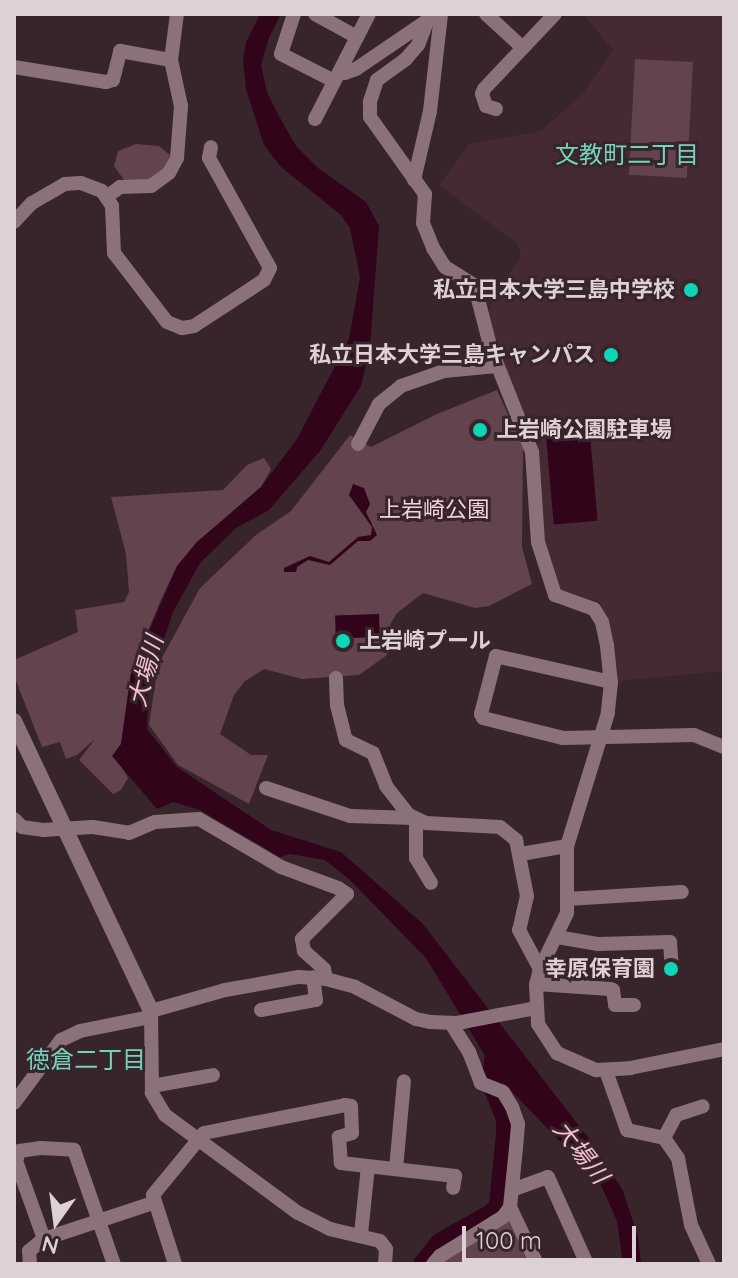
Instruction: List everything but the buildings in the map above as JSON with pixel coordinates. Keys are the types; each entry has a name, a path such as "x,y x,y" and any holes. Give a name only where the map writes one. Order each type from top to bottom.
{"street":[{"path":"108,196 120,187 151,186 174,166 179,147 181,106 171,60 177,14"},
{"path":"294,14 281,54 337,76 356,69 433,16"},
{"path":"315,14 357,37"},
{"path":"315,119 369,14"},
{"path":"486,14 523,48"},
{"path":"496,109 486,106 483,92 555,14"},
{"path":"414,180 430,111 433,16"},
{"path":"433,16 412,52 377,80 369,108 377,129 426,198 423,223 428,239 445,267 472,284 497,366 532,452 538,542 555,595 594,609 602,622 611,682 603,738 587,776 567,846 567,913 538,977 536,1008 540,1029 557,1053 606,1071 724,1049"},
{"path":"14,67 106,82 113,80 120,51 171,60"},
{"path":"14,222 32,203 72,182 88,184 108,196 114,217 114,253 167,322 186,328 203,322 264,280 270,268 209,158 211,147"},
{"path":"358,444 379,404 401,386 444,371 497,366"},
{"path":"611,682 496,656 481,707 483,718 563,738 694,735 724,747"},
{"path":"336,678 337,705 346,740 373,753 386,786 415,819 416,858 431,883"},
{"path":"14,721 150,1014 154,1040 152,1086 156,1105 298,1213 330,1229 361,1234 384,1245 385,1264"},
{"path":"266,788 350,816 505,828 516,840 521,854 527,896 519,930 538,977"},
{"path":"17,827 64,830 93,827 129,833 155,822 199,819 281,867 347,894 302,939 304,951 324,969 316,1000 261,1010"},
{"path":"521,854 567,846"},
{"path":"567,899 682,892"},
{"path":"557,937 598,944 670,942 672,968"},
{"path":"538,977 613,989 615,1005 634,1005"},
{"path":"14,1103 61,1040 80,1031 150,1014 225,990 320,978 387,1001 416,1019 454,1023 536,1008"},
{"path":"454,1023 484,1085 503,1092 518,1124 510,1207 537,1264"},
{"path":"606,1071 627,1130 664,1138 683,1171 691,1225 709,1264"},
{"path":"152,1086 213,1075"},
{"path":"396,1169 404,1081"},
{"path":"175,1264 153,1203 153,1195 204,1133 351,1106 352,1133 339,1137 341,1163 455,1176 453,1188"},
{"path":"664,1138 676,1115 703,1106"},
{"path":"44,1239 16,1161 19,1151 40,1148 74,1150 114,1264"},
{"path":"361,1234 368,1166"},
{"path":"512,1190 548,1177 587,1264"},
{"path":"30,1264 29,1251 44,1239 153,1203"},
{"path":"433,1264 446,1252 497,1222 510,1207"}],"shaded area":[{"name":"私立日本大学三島キャンパス","path":"583,14 724,14 724,671 617,681 600,602 560,590 542,533 537,454 503,368 489,313 494,294 521,257 518,244 439,185 469,144 541,131 583,93 613,50"}],"green space":[{"path":"635,59 693,62 687,178 629,175"},
{"path":"136,144 159,146 170,155 164,170 152,181 124,180 114,166 118,151"},
{"name":"上岩崎公園","path":"497,390 523,448 522,547 532,584 489,606 475,608 423,593 397,613 391,623 387,655 359,675 302,679 264,669 245,681 234,695 220,734 251,755 268,755 249,804 178,765 149,725 158,665 200,588 256,535 291,511 350,435 371,447 437,414"},
{"path":"264,458 271,469 261,487 196,543 177,566 159,604 131,673 121,744 114,754 128,778 121,790 113,794 79,760 95,739 77,755 66,759 60,742 42,747 14,676 14,660 78,632 75,610 124,602 129,592 126,554 111,497 223,490 247,465"},
{"path":"508,1220 529,1264 439,1264"}],"water":[{"name":"大場川","path":"260,14 281,14 269,38 261,65 267,92 280,118 296,146 318,168 366,202 379,226 370,347 361,386 320,451 269,510 236,528 200,563 173,612 148,687 147,729 177,767 271,830 341,852 422,923 597,1149 623,1191 638,1237 641,1264 623,1264 617,1221 600,1183 498,1077 426,958 350,880 325,860 290,854 280,857 200,810 173,802 157,809 112,756 121,744 131,673 177,566 197,542 261,487 297,439 349,339 360,277 350,228 341,215 281,167 264,145 246,89 243,61 246,42"},
{"path":"590,434 598,521 554,525 546,438"},
{"path":"353,484 364,488 370,504 366,512 377,535 370,541 358,541 330,565 308,560 297,567 296,572 284,572 284,568 310,556 329,562 358,537 371,535 372,527 349,495"},
{"path":"379,614 380,637 336,639 335,616"}],"waterway":[{"path":"423,1264 440,1243 493,1213 499,1205 506,1119 491,1081 496,1050"}],"place":[{"name":"私立日本大学三島中学校","path":"691,290"},
{"name":"私立日本大学三島キャンパス","path":"611,355"},
{"name":"上岩崎公園駐車場","path":"480,430"},
{"name":"上岩崎プール","path":"343,641"},
{"name":"幸原保育園","path":"671,969"}],"district":[{"name":"文教町二丁目","path":"627,155"},
{"name":"徳倉二丁目","path":"86,1060"}]}
